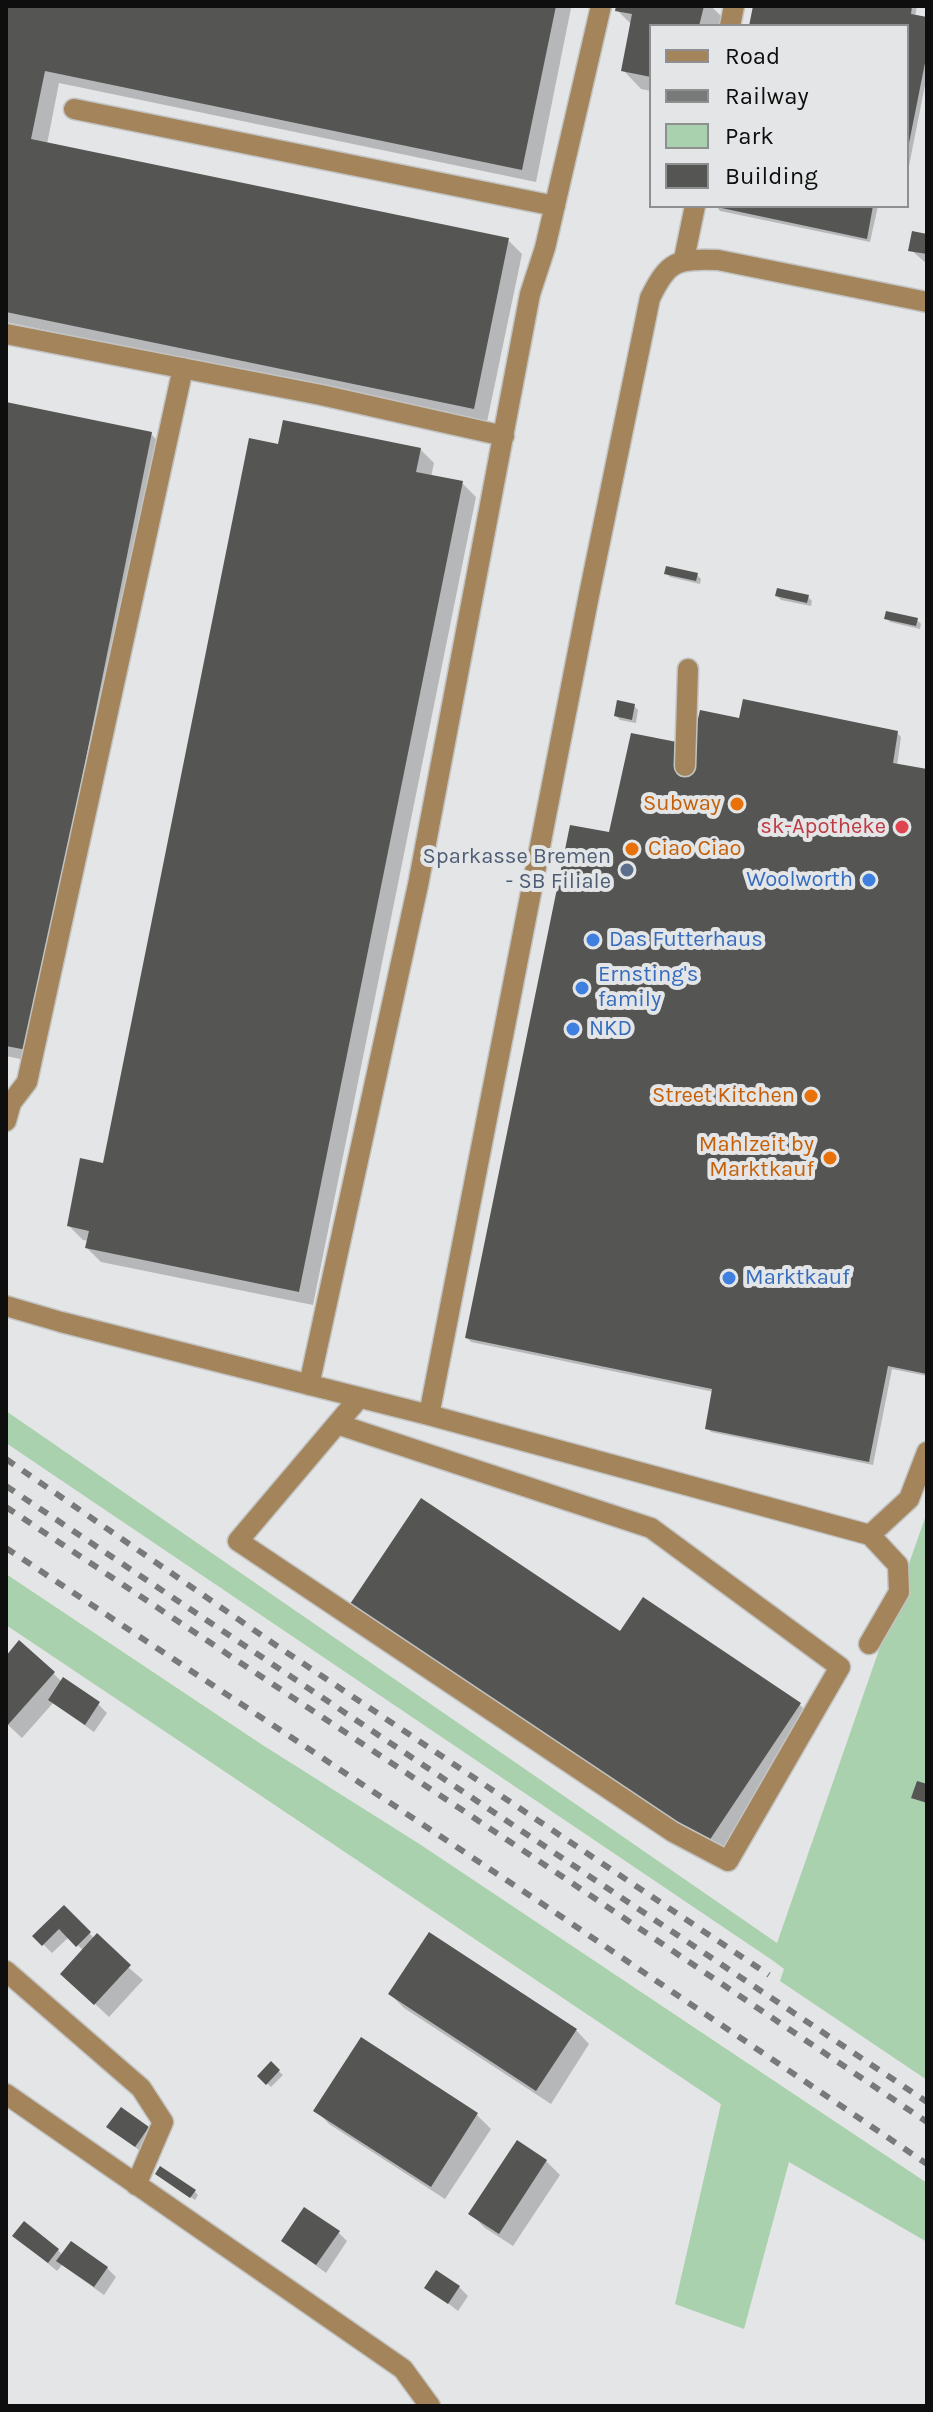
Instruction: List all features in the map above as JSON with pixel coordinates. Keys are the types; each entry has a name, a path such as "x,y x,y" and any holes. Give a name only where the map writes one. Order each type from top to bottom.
{"lane":[{"path":"309,1385 418,885 530,294 555,206 601,6"},
{"path":"74,109 555,206"},
{"path":"684,259 695,208"},
{"path":"429,1415 650,298 663,273 684,259 718,260 927,302"},
{"path":"6,334 321,395 504,436"},
{"path":"8,1108 27,1082 183,368"},
{"path":"685,766 688,669"},
{"path":"6,1306 429,1415 870,1535 898,1565 899,1592 869,1644"},
{"path":"337,1424 651,1528 840,1667 728,1861 673,1832 238,1541 337,1424 359,1398"},
{"path":"870,1535 909,1499 927,1452"},
{"path":"6,1971 141,2088 163,2122 136,2185"},
{"path":"6,2094 403,2369 430,2406"}],"green space":[{"path":"6,1411 777,1943 927,1512 927,2080 780,1981 784,1969 772,1960 6,1443"},
{"path":"6,1574 261,1744 421,1845 927,2183 927,2242 789,2162 744,2329 675,2304 721,2104 6,1625"}],"building":[{"path":"6,6 556,6 522,170 45,71 31,139 509,238 474,409 6,312"},
{"path":"616,6 704,6 700,24 649,24 649,77 621,71 632,14 615,11"},
{"path":"753,6 912,6 911,14 927,17 927,53 909,143 909,24 749,24"},
{"path":"721,208 873,208 867,239"},
{"path":"912,231 927,234 927,254 908,251"},
{"path":"6,402 152,432 27,1050 6,1046"},
{"path":"283,420 421,448 416,472 463,481 299,1292 85,1248 89,1231 67,1226 80,1158 103,1163 249,438 278,444"},
{"path":"666,566 698,573 696,581 664,574"},
{"path":"777,588 809,595 807,603 775,596"},
{"path":"886,611 918,618 916,626 884,619"},
{"path":"743,699 898,731 893,763 927,769 927,1374 888,1366 869,1462 705,1429 712,1389 465,1338 570,825 609,832 631,733 692,745 700,710 739,718"},
{"path":"617,700 635,704 632,720 614,716"},
{"path":"421,1498 620,1631 643,1597 801,1703 707,1844 350,1604"},
{"path":"19,1640 55,1672 6,1727 6,1656"},
{"path":"63,1677 100,1702 85,1725 48,1700"},
{"path":"917,1781 927,1784 927,1803 911,1798"},
{"path":"64,1905 91,1932 76,1947 59,1929 42,1946 32,1936"},
{"path":"429,1932 577,2029 536,2091 388,1994"},
{"path":"97,1933 131,1965 94,2005 60,1974"},
{"path":"361,2037 478,2113 431,2187 313,2111"},
{"path":"271,2061 280,2070 266,2085 257,2076"},
{"path":"121,2107 149,2127 135,2147 106,2127"},
{"path":"517,2140 547,2160 499,2234 468,2214"},
{"path":"160,2166 196,2190 190,2198 155,2174"},
{"path":"304,2207 340,2231 316,2265 281,2241"},
{"path":"24,2221 59,2249 48,2263 12,2236"},
{"path":"71,2241 108,2267 94,2287 56,2261"},
{"path":"436,2270 460,2286 448,2304 424,2288"}],"railway":[{"path":"6,1459 277,1646 769,1975"},
{"path":"6,1486 927,2102"},
{"path":"6,1507 927,2122"},
{"path":"6,1548 927,2164"}],"place":[{"name":"Subway","path":"737,804"},
{"name":"sk-Apotheke","path":"902,827"},
{"name":"Ciao Ciao","path":"632,849"},
{"name":"Sparkasse Bremen - SB Filiale","path":"627,870"},
{"name":"Woolworth","path":"869,880"},
{"name":"Das Futterhaus","path":"593,940"},
{"name":"Ernsting's family","path":"582,988"},
{"name":"NKD","path":"573,1029"},
{"name":"Street Kitchen","path":"811,1096"},
{"name":"Mahlzeit by Marktkauf","path":"830,1158"},
{"name":"Marktkauf","path":"729,1278"}]}
